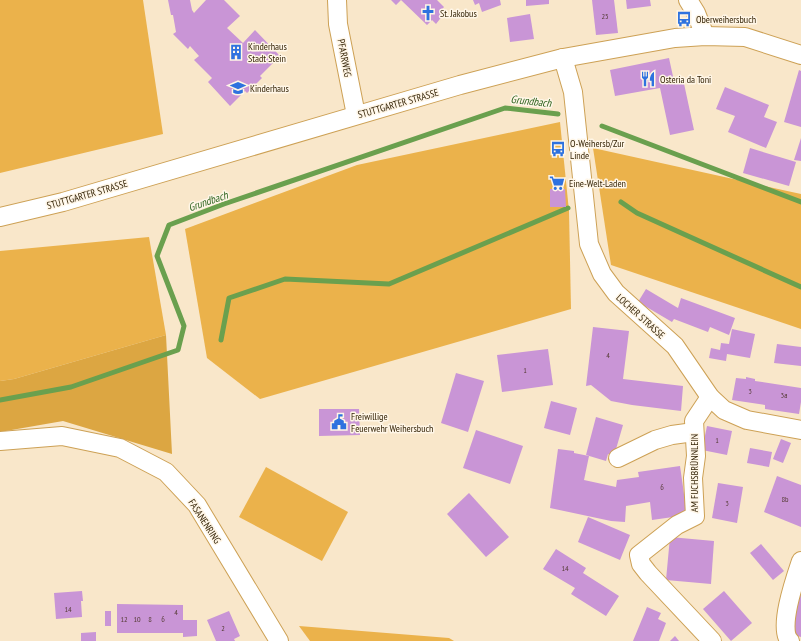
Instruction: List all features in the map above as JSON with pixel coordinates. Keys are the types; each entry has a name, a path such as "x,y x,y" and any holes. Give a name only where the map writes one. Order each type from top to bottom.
{"street":[{"path":"688,0 696,13 705,36"},
{"name":"PFARRWEG","path":"335,1 338,24 356,115"},
{"name":"STUTTGARTER STRASSE","path":"0,217 63,202 460,85 563,58 675,38 705,36 745,38 801,55"},
{"name":"LOCHER STRASSE","path":"563,58 573,92 589,244 602,274 616,293 675,346 710,397 724,410 747,420 801,430"},
{"name":"AM FUCHSBRÜNNLEIN","path":"710,397 694,421 696,456 693,478 695,516 677,526 639,555 641,564 648,573 712,641"},
{"path":"618,458 655,440 672,435 694,432"},
{"name":"FASANENRING","path":"0,441 62,436 120,448 166,472 197,504 274,639"},
{"path":"790,641 786,636 785,625 801,560"}],"shaded area":[{"path":"0,0 143,0 163,134 0,173"},
{"path":"560,122 569,211 571,309 260,399 207,358 185,229 357,165"},
{"path":"593,148 801,194 801,329 611,265"},
{"path":"149,237 166,335 14,379 0,381 0,251"},
{"path":"166,335 172,454 63,421 0,432 0,381 14,379"},
{"path":"266,467 348,512 322,561 239,517"},
{"path":"299,626 449,638 454,641 310,641"}],"building":[{"name":"Kinderhaus Stadt Stein","path":"168,0 190,0 194,13 206,0 224,0 240,16 227,28 243,43 255,30 280,56 260,76 262,78 247,93 245,91 230,106 208,82 212,78 194,60 199,56 190,46 188,49 173,34 176,32 173,15 171,15"},
{"path":"391,0 401,0 396,5"},
{"name":"St. Jakobus","path":"401,0 437,0 444,7 440,12 443,15 436,24 432,20 427,25"},
{"path":"473,0 500,0 501,5 482,12 479,3 475,5"},
{"path":"526,0 549,0 549,4 526,6"},
{"path":"592,0 614,0 618,33 596,35"},
{"path":"626,0 650,0 651,6 627,9"},
{"path":"530,14 534,39 510,42 507,18"},
{"path":"669,58 674,81 683,79 694,130 670,135 660,88 615,96 610,70"},
{"path":"799,70 801,71 801,127 784,122"},
{"path":"725,87 769,105 764,117 777,122 766,148 728,132 735,116 716,109"},
{"path":"801,138 801,161 794,160"},
{"path":"750,148 796,162 789,186 743,173"},
{"path":"550,189 565,189 566,207 550,207"},
{"path":"646,289 678,308 681,298 735,318 729,335 710,327 708,332 674,319 672,322 638,302"},
{"path":"593,327 629,331 623,379 683,386 681,411 611,401 591,385 586,386"},
{"path":"732,329 755,334 750,358 727,354 726,361 709,358 711,348 720,350 721,343 729,344"},
{"path":"777,344 801,347 801,366 774,363"},
{"path":"548,349 553,385 502,392 497,355"},
{"path":"456,373 484,381 468,432 441,423"},
{"path":"746,377 755,379 755,381 801,388 799,414 765,409 765,405 732,400 736,378 746,379"},
{"path":"551,401 577,408 570,435 544,428"},
{"name":"Freiwillige Feuerwehr Weihersbuch","path":"319,409 359,409 360,435 319,436"},
{"path":"596,417 623,425 614,456 608,454 606,461 586,455"},
{"path":"707,426 732,431 727,455 702,450"},
{"path":"476,430 523,446 510,484 463,468"},
{"path":"781,439 791,443 783,463 773,459"},
{"path":"750,448 772,452 769,467 747,463"},
{"path":"558,449 574,451 574,453 589,456 584,480 616,487 617,480 639,477 638,472 680,466 687,515 652,520 650,502 626,506 625,522 611,521 550,508"},
{"path":"777,476 801,485 801,527 764,512"},
{"path":"718,483 743,487 737,523 712,518"},
{"path":"469,493 509,537 486,557 447,514"},
{"path":"588,517 630,535 620,560 578,542"},
{"path":"670,537 714,541 711,584 666,580"},
{"path":"761,544 784,571 773,580 750,553"},
{"path":"556,549 586,568 583,573 619,596 606,616 571,594 575,588 543,569"},
{"path":"801,590 801,637 790,634"},
{"path":"82,591 82,617 56,619 54,593"},
{"path":"724,591 752,623 731,641 703,609"},
{"path":"117,604 183,605 183,620 197,620 197,636 183,637 183,633 117,633"},
{"path":"647,607 661,613 658,619 666,623 659,641 633,641"},
{"path":"105,611 111,611 111,626 105,626"},
{"path":"229,611 240,636 234,639 235,641 216,641 207,620"},
{"path":"96,632 96,641 81,641 81,633"},
{"path":"675,636 679,641 670,641"}],"waterway":[{"name":"Grundbach","path":"0,400 71,387 178,350 184,326 157,256 169,225 224,204 505,108 558,114"},
{"name":"Grundbach","path":"602,126 801,202"},
{"path":"621,202 637,213 801,287"},
{"path":"221,340 229,298 285,279 389,284 568,208"}],"place":[{"name":"St. Jakobus","path":"428,13"},
{"name":"Oberweihersbuch","path":"684,19"},
{"name":"Kinderhaus Stadt Stein","path":"236,52"},
{"name":"Osteria da Toni","path":"648,79"},
{"name":"Kinderhaus","path":"238,88"},
{"name":"O-Weihersb/Zur Linde","path":"558,149"},
{"name":"Eine-Welt-Laden","path":"557,183"},
{"name":"Freiwillige Feuerwehr Weihersbuch","path":"339,422"}]}
